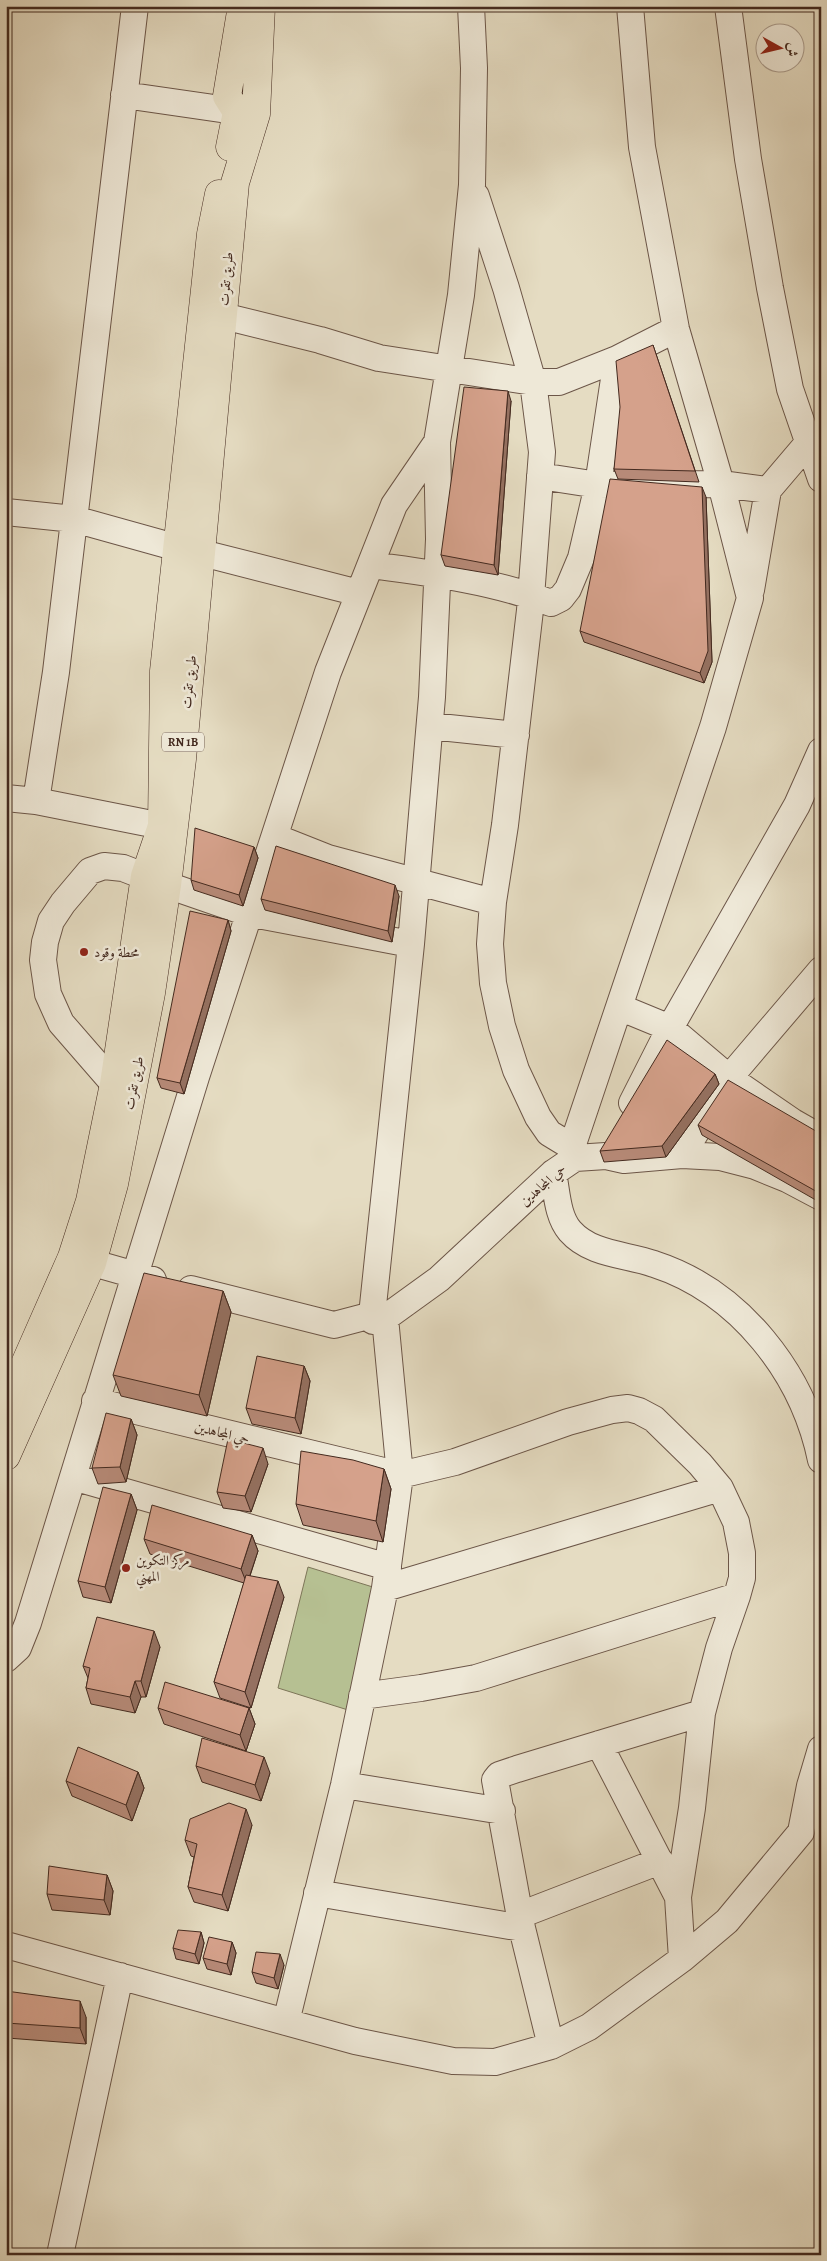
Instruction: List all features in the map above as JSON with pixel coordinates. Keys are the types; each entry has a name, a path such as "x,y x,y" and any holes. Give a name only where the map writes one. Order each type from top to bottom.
{"main road":[{"path":"242,6 227,96 247,113"},
{"name":"طريق تقرت","path":"156,881 162,826 164,671 190,551 223,316 235,183 247,113 261,6"},
{"name":"طريق تقرت","path":"6,1456 82,1260 114,1184 123,1090 151,993 156,881 190,551 211,234 247,113"},
{"name":"طريق تقرت","path":"6,1407 82,1260"}],"street":[{"path":"36,801 56,672 134,6"},
{"path":"286,2022 344,1785 386,1578 400,1475 379,1317 430,726 439,538 437,442 461,295 472,185 474,68 471,6"},
{"path":"630,6 642,147 676,329 721,484 750,598"},
{"path":"728,6 748,159 770,288 790,388 821,478"},
{"path":"124,95 247,113"},
{"path":"472,185 506,288 534,382 542,452 532,596 505,825 493,902 490,944 493,983 502,1026 516,1070 538,1117 549,1133 573,1153 619,1007 713,727 750,598 768,490 808,442"},
{"path":"223,316 320,340 379,358 534,382 559,382 617,359 676,329"},
{"path":"371,565 438,574 532,596 551,603 561,598 568,588 581,558 598,485 617,359"},
{"path":"6,1659 18,1648 28,1623 248,913 275,837 328,672 394,505 437,442"},
{"path":"540,476 598,485 721,484 768,490"},
{"path":"6,512 74,519 190,551 359,593"},
{"path":"430,726 516,736"},
{"path":"606,1156 670,1028 797,805 821,751"},
{"path":"6,798 36,801 162,826"},
{"path":"275,837 328,858 493,902"},
{"path":"123,1090 61,1023 48,994 43,960 45,942 51,921 63,903 90,871 104,866 123,868 248,913 411,944"},
{"path":"682,1155 729,1078 821,970"},
{"path":"619,1007 670,1028 729,1078 821,1138"},
{"name":"حي المجاهدين","path":"379,1317 439,1279 573,1153 606,1156 624,1160 682,1155 720,1157 755,1166 821,1197"},
{"path":"553,1173 562,1216 570,1231 585,1243 594,1248 652,1263 679,1273 711,1291 737,1311 763,1339 786,1374 806,1413 821,1460"},
{"path":"82,1260 334,1325 379,1317"},
{"name":"حي المجاهدين","path":"96,1401 400,1475"},
{"path":"400,1475 455,1462 568,1422 628,1408 639,1411 654,1419 700,1464 720,1488 736,1522 742,1553 742,1578 719,1648 702,1713 692,1808 678,1897 682,1959"},
{"path":"73,1476 386,1578 720,1488"},
{"path":"362,1696 476,1678 737,1596"},
{"path":"551,2046 521,1922 502,1811 494,1785 495,1780 499,1776 702,1713"},
{"path":"599,1744 678,1897"},
{"path":"6,1945 355,2041 452,2061 495,2062 551,2046 589,2027 682,1959 727,1921 811,1830 810,1786 821,1749"},
{"path":"344,1785 502,1811"},
{"path":"317,1893 521,1922 660,1861"},
{"path":"60,2255 120,1976"}],"green space":[{"path":"308,1567 376,1588 348,1710 278,1688"}],"building":[{"path":"653,345 695,471 614,469 620,407 616,361"},
{"path":"464,387 508,391 494,565 441,555"},
{"path":"610,479 702,487 708,651 700,673 580,631"},
{"path":"195,828 254,847 239,895 191,880"},
{"path":"276,846 395,885 388,931 261,899"},
{"path":"190,911 228,920 180,1083 157,1078"},
{"path":"667,1040 715,1074 662,1146 600,1151"},
{"path":"728,1080 821,1134 821,1194 698,1125"},
{"path":"144,1273 223,1291 199,1395 113,1375"},
{"path":"257,1356 304,1366 295,1418 246,1408"},
{"path":"106,1413 131,1419 120,1467 92,1468"},
{"path":"228,1439 263,1448 245,1496 217,1492"},
{"path":"301,1451 353,1460 384,1469 376,1521 296,1504"},
{"path":"103,1487 131,1494 105,1587 78,1581"},
{"path":"152,1505 252,1535 241,1569 144,1539"},
{"path":"246,1575 278,1581 245,1692 214,1682"},
{"path":"97,1617 154,1631 141,1681 135,1681 130,1697 86,1688 90,1668 83,1666"},
{"path":"165,1682 249,1708 240,1735 158,1708"},
{"path":"202,1738 264,1757 255,1785 196,1766"},
{"path":"78,1747 138,1772 126,1805 66,1781"},
{"path":"229,1803 246,1809 222,1895 188,1887 197,1844 185,1840 190,1819"},
{"path":"49,1866 107,1875 104,1900 47,1894"},
{"path":"178,1930 201,1932 195,1954 173,1948"},
{"path":"209,1937 232,1942 227,1964 203,1958"},
{"path":"256,1952 280,1954 274,1978 252,1972"},
{"path":"6,1991 80,2001 80,2028 6,2023"}],"place":[{"name":"محطة وقود","path":"84,952"},
{"name":"مركز التكوين المهني","path":"126,1568"}]}
